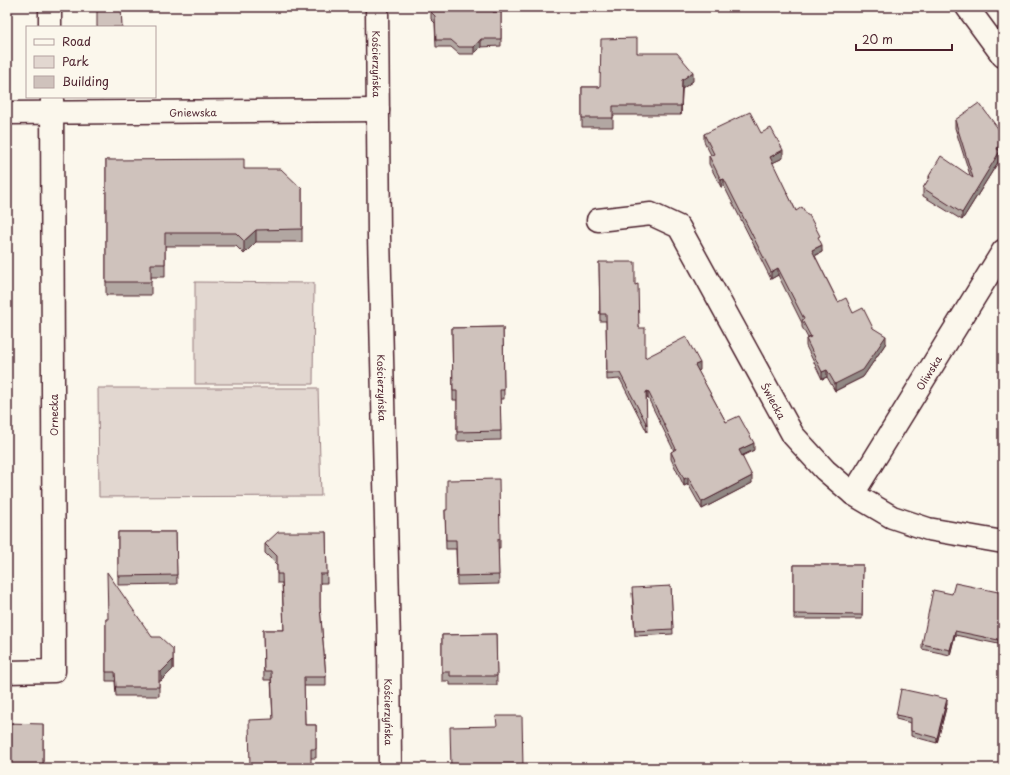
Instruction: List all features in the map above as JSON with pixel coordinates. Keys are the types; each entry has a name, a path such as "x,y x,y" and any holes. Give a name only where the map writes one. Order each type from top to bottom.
{"street":[{"path":"50,7 50,26"},
{"name":"Kościerzyńska","path":"377,7 379,236 389,642 390,768"},
{"path":"967,7 1003,56"},
{"name":"Gniewska","path":"7,113 52,105 378,110"},
{"name":"Ornecka","path":"7,672 54,671 52,105"},
{"name":"Świecka","path":"598,220 651,214 679,227 793,435 825,470 853,494 892,517 928,529 1003,542"},
{"name":"Oliwska","path":"853,494 1003,251"}],"green space":[{"path":"195,282 314,283 313,384 195,384"},
{"path":"98,388 318,388 321,496 99,497"}],"building":[{"path":"97,7 121,7 122,26 97,26"},
{"path":"431,7 493,7 493,12 501,12 501,39 481,39 474,47 459,47 451,40 436,40 435,16 431,12"},
{"path":"637,38 637,53 677,53 693,72 682,80 681,106 613,106 613,118 582,118 582,87 600,87 601,39"},
{"path":"979,103 1003,135 1003,140 997,149 1000,151 962,213 923,188 941,156 973,178 955,120"},
{"path":"750,112 761,133 771,128 783,150 770,157 796,211 802,207 807,215 809,215 820,236 818,237 822,245 812,250 838,302 846,298 853,313 863,308 873,328 886,336 863,370 835,384 827,370 822,372 806,339 811,337 802,320 804,319 778,268 771,272 724,179 721,180 709,156 714,154 704,134"},
{"path":"244,159 244,169 281,169 302,189 302,229 256,230 244,241 236,233 165,233 165,264 151,264 151,282 106,282 106,160"},
{"path":"599,262 635,262 635,285 638,284 639,328 645,328 645,358 686,337 700,363 695,365 726,422 739,416 754,443 739,450 752,476 702,502 688,477 684,479 671,452 676,449 648,391 646,392 647,425 620,373 607,373 606,314 600,314"},
{"path":"503,327 504,390 500,390 501,431 457,432 457,391 453,391 452,328"},
{"path":"499,479 499,575 457,576 456,540 446,540 445,510 447,510 447,480"},
{"path":"118,532 176,532 177,575 118,576"},
{"path":"278,532 326,532 327,574 320,574 320,607 326,677 304,677 305,725 316,725 316,749 311,749 311,768 250,768 249,720 273,719 271,671 264,671 263,630 284,630 282,574 277,574 277,556 265,544"},
{"path":"794,565 863,565 862,615 794,614"},
{"path":"107,572 152,637 160,637 173,649 173,660 161,672 159,672 159,687 116,687 115,672 106,672 106,619 108,619"},
{"path":"955,583 1003,593 1003,641 955,631 950,650 922,644 933,590 952,594"},
{"path":"671,586 673,629 635,631 632,588"},
{"path":"496,634 497,676 450,676 450,672 442,672 442,635"},
{"path":"901,689 947,699 937,738 911,731 911,718 896,715"},
{"path":"496,716 522,716 523,768 451,768 450,727 497,726"},
{"path":"7,723 43,724 43,765 37,766 37,768 7,768"}]}
